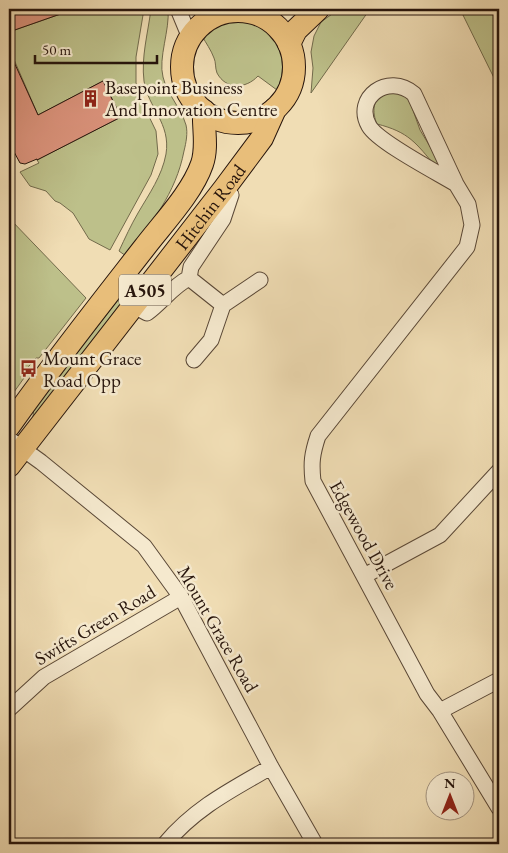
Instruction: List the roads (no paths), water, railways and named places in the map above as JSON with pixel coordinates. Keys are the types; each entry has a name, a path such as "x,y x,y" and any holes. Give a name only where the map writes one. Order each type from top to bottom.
{"main road":[{"path":"289,44 296,30 318,9"},
{"name":"A505","path":"239,10 262,16 282,32 289,44 293,57 294,72 291,86 275,109 262,117 247,122 217,119 195,103 188,93 182,71 182,60 190,38 206,20 217,15 239,10"},
{"name":"Hitchin Road","path":"13,451 134,306 224,189 262,138 275,109"},
{"name":"Hitchin Road","path":"9,426 45,376 174,211 195,179 202,164 205,148 204,111"}],"street":[{"path":"178,9 190,38"},
{"name":"Edgewood Drive","path":"456,184 394,147 369,126 365,112 368,101 374,91 388,85 399,85 407,88 414,94 456,184 468,204 472,225 467,247 318,436 312,453 313,481 426,694 440,711 499,808"},
{"path":"189,278 191,267 223,219 231,195 224,189"},
{"path":"189,278 223,305"},
{"path":"134,306 147,313 160,303 177,284 189,278"},
{"path":"194,360 211,340 223,305 260,280"},
{"name":"Mount Grace Road","path":"13,451 41,462 144,546 181,597 271,767 315,844"},
{"path":"364,576 440,535 499,471"},
{"name":"Swifts Green Road","path":"9,709 44,677 181,597"},
{"path":"440,711 499,680"},
{"path":"165,844 209,802 271,767"}],"place":[{"name":"Basepoint Business And Innovation Centre","path":"91,98"},
{"name":"Mount Grace Road Opp","path":"29,369"}]}
